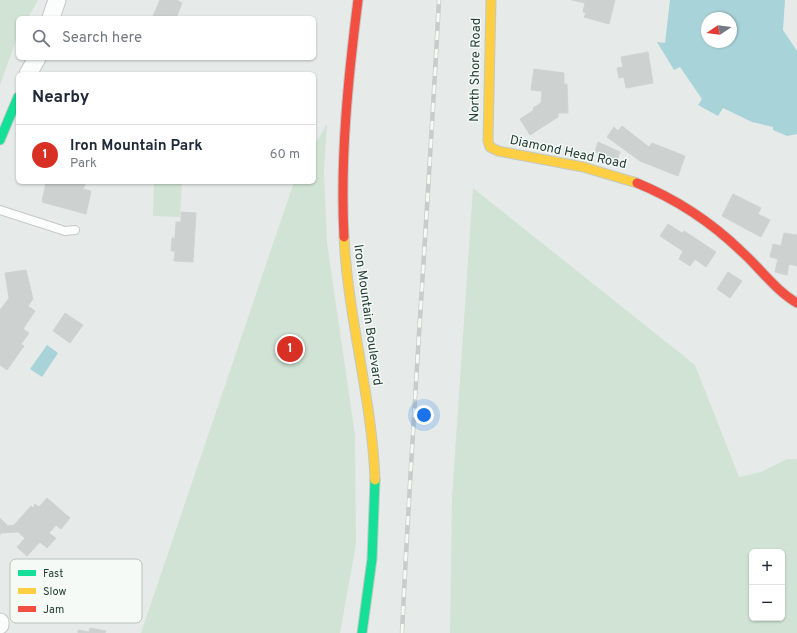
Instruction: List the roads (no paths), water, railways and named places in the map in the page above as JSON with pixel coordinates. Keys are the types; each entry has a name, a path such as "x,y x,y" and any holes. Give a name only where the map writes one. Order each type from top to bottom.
{"street":[{"path":"52,16 57,0"},
{"name":"Iron Mountain Boulevard","path":"358,0 344,123 342,204 346,266 372,438 376,493 374,551 362,633"},
{"name":"North Shore Road","path":"488,141 491,0"},
{"path":"29,72 36,60"},
{"path":"0,140 16,102"},
{"name":"Diamond Head Road","path":"488,141 490,147 498,151 619,175 656,189 681,201 734,244 774,287 797,303"}],"lane":[{"path":"0,210 65,231 75,230"}],"water":[{"path":"670,0 785,0 783,30 797,51 797,134 787,136 773,130 773,127 752,122 723,108 718,116 698,105 702,99 680,67 674,70 657,42 665,43"},
{"path":"47,345 58,353 42,377 30,369"}],"railway":[{"path":"402,633 410,475 439,0"}],"place":[{"name":"Iron Mountain Park","path":"290,349"}]}
